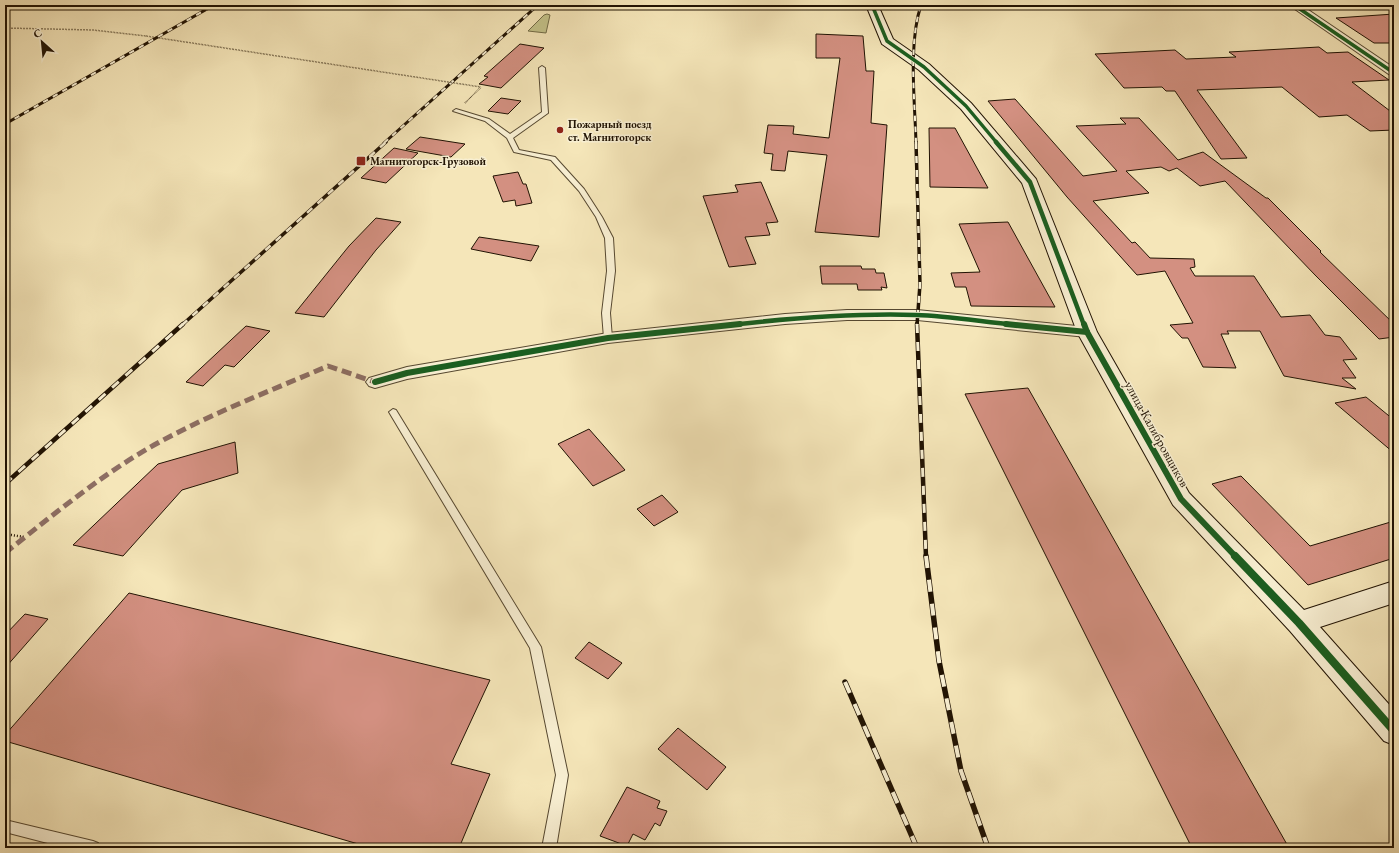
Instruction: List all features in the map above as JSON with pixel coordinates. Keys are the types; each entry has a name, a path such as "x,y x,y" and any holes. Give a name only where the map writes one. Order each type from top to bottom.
{"street":[{"name":"улица Калибровщиков","path":"872,5 887,41 924,67 966,106 1030,182 1088,332 1181,499 1299,623 1394,731"},
{"path":"1298,6 1394,73"},
{"path":"375,382 407,373 608,338 785,319 871,315 918,315 1088,332"},
{"path":"1299,623 1394,592"}],"lane":[{"path":"510,137 545,113 542,68"},
{"path":"456,111 487,120 510,137 516,151 553,158 582,190 609,238 611,271 606,313 608,338"},
{"path":"393,412 535,647 562,775 549,848"},
{"path":"5,826 93,848"}],"path":[{"path":"5,28 60,28 116,31 481,87 464,104"},
{"path":"5,534 24,537"}],"shaded area":[{"path":"544,15 550,15 546,33 528,31"}],"building":[{"path":"1394,14 1394,43 1374,43 1336,18"},
{"path":"816,34 863,36 866,71 874,71 871,123 887,125 879,237 815,232 827,155 788,151 785,171 771,170 773,154 764,153 768,125 794,126 793,134 829,138 840,58 816,58"},
{"path":"520,44 544,48 501,88 479,84 488,77 484,76"},
{"path":"1319,47 1327,53 1348,52 1389,80 1352,82 1394,114 1394,130 1370,131 1347,115 1319,117 1282,87 1197,90 1247,158 1221,159 1175,91 1166,91 1162,87 1124,88 1095,54 1175,50 1186,59 1236,57 1229,52"},
{"path":"501,98 521,101 508,114 488,111"},
{"path":"1015,99 1083,176 1117,171 1076,126 1126,124 1120,118 1139,118 1178,160 1203,152 1268,198 1321,251 1320,252 1394,324 1394,337 1379,339 1225,181 1200,186 1177,168 1169,171 1161,167 1126,171 1149,193 1093,201 1132,243 1135,242 1150,258 1194,259 1195,267 1190,268 1195,276 1254,276 1281,317 1310,315 1325,335 1340,337 1357,359 1343,360 1356,378 1342,378 1356,389 1284,376 1260,331 1227,331 1229,334 1221,334 1236,368 1203,367 1188,338 1182,338 1170,325 1193,323 1165,271 1137,275 1067,197 988,101"},
{"path":"929,128 955,128 988,188 930,187"},
{"path":"420,137 465,144 451,157 406,149"},
{"path":"394,148 418,153 386,183 361,178"},
{"path":"518,172 523,184 526,184 532,203 516,206 515,200 503,202 493,176"},
{"path":"761,182 778,222 766,223 770,235 745,237 756,264 729,267 703,196 738,192 735,185"},
{"path":"376,218 401,222 376,250 324,317 295,313 349,246"},
{"path":"1008,222 1055,307 971,306 966,287 955,287 951,273 980,272 959,224"},
{"path":"479,237 539,246 531,261 471,249"},
{"path":"820,266 861,266 862,269 875,269 876,273 884,273 887,288 881,287 882,290 858,290 857,284 822,284"},
{"path":"246,326 270,331 234,367 225,365 203,386 186,382"},
{"path":"1028,388 1289,848 1192,848 965,394"},
{"path":"1366,397 1394,420 1394,453 1335,403"},
{"path":"589,429 625,470 593,486 558,444"},
{"path":"235,442 238,473 182,490 123,556 73,545 158,464"},
{"path":"1241,476 1310,546 1394,521 1394,558 1308,585 1212,484"},
{"path":"662,495 678,512 654,526 637,509"},
{"path":"129,593 490,680 451,764 490,774 459,848 372,848 5,741 5,735"},
{"path":"25,614 48,619 5,668 5,635"},
{"path":"589,642 622,663 608,679 575,658"},
{"path":"678,728 726,767 707,790 658,749"},
{"path":"627,787 660,801 657,808 667,811 660,826 655,823 645,840 633,834 627,846 600,836"}],"railway":[{"path":"5,124 214,5"},
{"path":"384,143 538,5"},
{"path":"916,143 913,55 917,20 921,5"},
{"path":"182,325 386,142"},
{"path":"916,142 920,284 917,325"},
{"path":"5,484 183,324"},
{"path":"917,325 926,557"},
{"path":"926,556 939,661 961,771 988,848"},
{"path":"845,682 917,848"}],"marked path":[{"path":"5,553 82,492 154,445 227,409 328,366 375,382"}],"cycle path":[{"path":"872,5 887,41 924,67 966,106 1030,182 1087,332 1181,499 1299,623 1394,731"},
{"path":"1294,5 1394,73"},
{"path":"375,382 407,373 608,338 785,319 847,315 917,315 1087,332"}],"place":[{"name":"Пожарный поезд ст. Магнитогорск","path":"560,130"},
{"name":"Магнитогорск-Грузовой","path":"361,161"}]}
